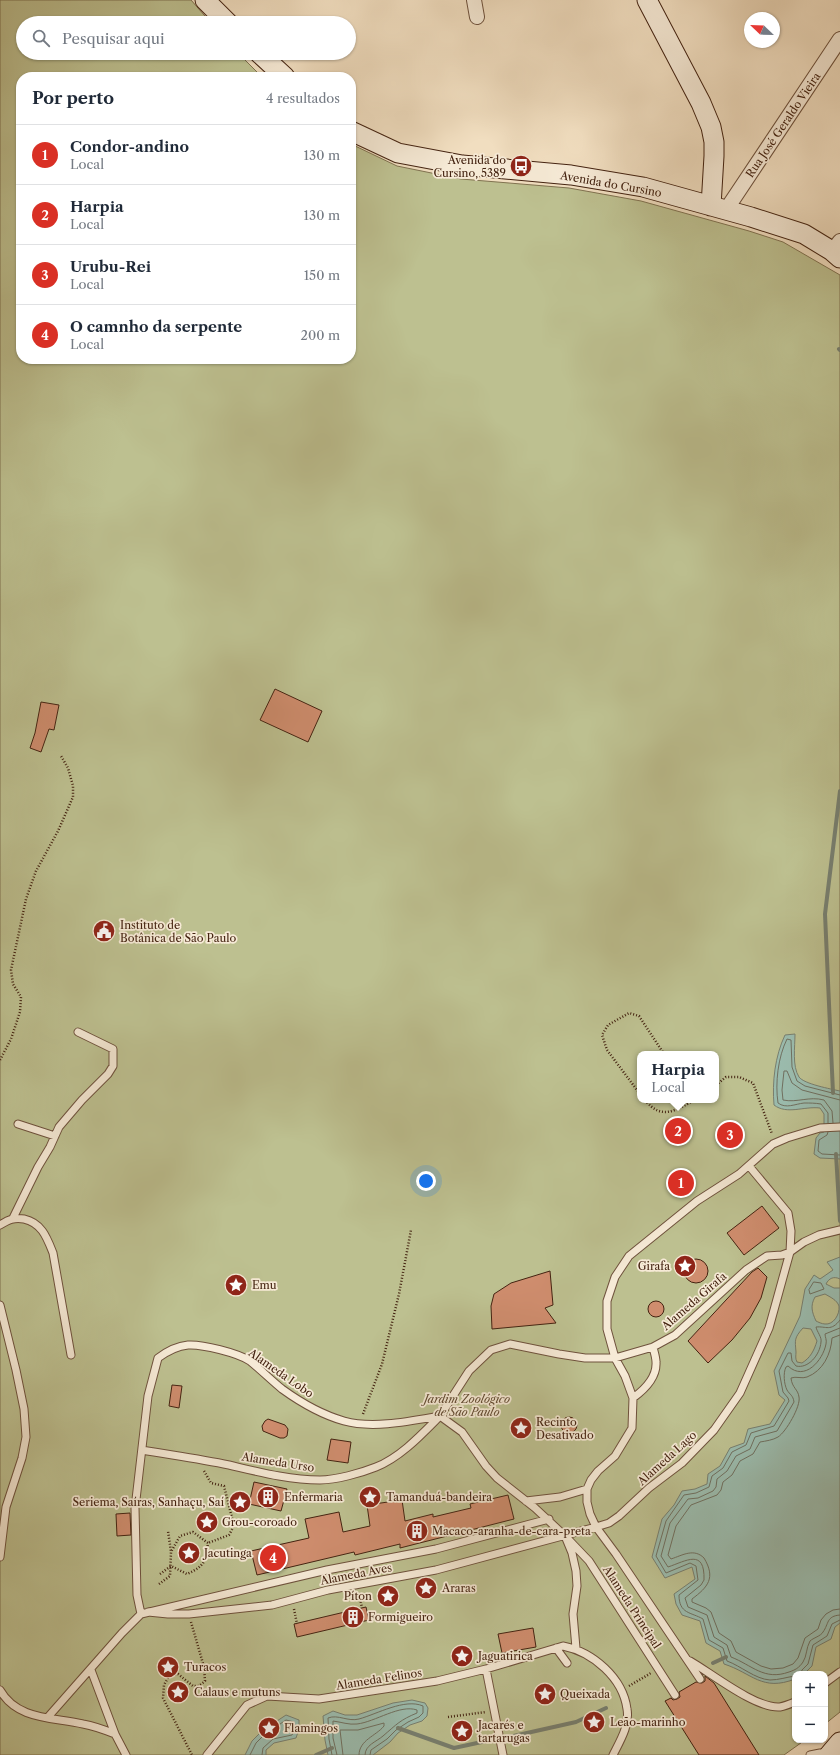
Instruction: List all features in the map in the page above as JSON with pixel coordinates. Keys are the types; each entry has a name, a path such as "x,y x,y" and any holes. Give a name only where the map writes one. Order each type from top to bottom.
{"main road":[{"path":"206,0 221,16"},
{"path":"647,0 701,103 711,127 718,208"},
{"path":"267,60 280,72"},
{"name":"Avenida do Cursino","path":"356,133 398,153 462,166 586,177 643,187 804,234 837,250"}],"street":[{"path":"474,0 477,17"},
{"name":"Rua José Geraldo Vieira","path":"718,208 840,39"}],"lane":[{"path":"0,1225 13,1218 59,1126 108,1074 113,1066 113,1049 78,1032"},
{"path":"18,1124 55,1136"},
{"path":"526,1501 560,1497 587,1490 591,1480 598,1471 615,1456 632,1428 633,1398 625,1376 615,1358 607,1329 607,1301 615,1277 629,1256 697,1201 739,1174 773,1144 820,1128 840,1127"},
{"name":"Alameda Lago","path":"565,1536 609,1523 619,1516 650,1488 682,1463 714,1430 740,1394 769,1328 790,1252 791,1231 788,1214 749,1166"},
{"path":"13,1218 31,1221 38,1225 49,1242 53,1253 71,1355"},
{"path":"790,1252 804,1242 819,1235 840,1230"},
{"name":"Alameda Girafa","path":"615,1358 653,1347 675,1335 746,1270 767,1256 782,1255 790,1252"},
{"path":"0,1305 18,1376 24,1409 26,1437 20,1465 6,1507 0,1557"},
{"name":"Alameda Urso","path":"142,1450 198,1459 294,1478 321,1480 353,1474 377,1467 405,1448 440,1416 469,1371 490,1350 510,1344 585,1358 615,1358"},
{"name":"Alameda Lobo","path":"144,1613 137,1595 135,1508 148,1396 158,1358 168,1352 188,1345 216,1348 248,1360 282,1389 306,1404 344,1421 359,1424 388,1423 440,1416"},
{"path":"633,1398 642,1392 654,1372 656,1363 653,1347"},
{"name":"Alameda Principal","path":"440,1416 462,1432 486,1466 497,1478 549,1519 589,1561 675,1695"},
{"name":"Alameda Principal","path":"587,1490 589,1508 596,1527 616,1554 700,1679"},
{"name":"Alameda Aves","path":"144,1613 327,1570 436,1549 549,1519"},
{"path":"565,1536 572,1553 577,1586 573,1614 576,1648 592,1656 603,1667 622,1690 628,1710 625,1730 613,1755"},
{"name":"Alameda Aves","path":"144,1613 189,1614 272,1604 436,1570 565,1536"},
{"path":"48,1717 122,1633 144,1613"},
{"name":"Alameda Felinos","path":"207,1755 248,1705 267,1696 319,1699 437,1681 486,1669 564,1646 576,1648"},
{"path":"556,1648 567,1663"},
{"path":"687,1659 751,1699 779,1707 792,1703"},
{"path":"486,1669 503,1755"},
{"path":"91,1670 115,1734 126,1755"},
{"path":"828,1681 840,1672"},
{"path":"0,1690 6,1700 19,1710 84,1724 115,1734"},
{"path":"810,1755 828,1751"}],"path":[{"path":"0,1060 20,1012 21,997 13,984 11,970 26,899 36,871 58,831 72,797 73,786 68,768 61,756"},
{"path":"637,1090 607,1050 602,1036 608,1025 629,1013 639,1016 662,1051"},
{"path":"719,1082 726,1076 739,1077 753,1083 771,1130 773,1144"},
{"path":"648,1103 659,1112 669,1113 689,1103"},
{"path":"359,1424 382,1364 399,1294 411,1230"},
{"path":"198,1459 211,1483 224,1486 234,1526 229,1535 208,1542"},
{"path":"159,1584 170,1576 171,1552 168,1531"},
{"path":"171,1552 180,1536 193,1532 208,1542"},
{"path":"171,1566 187,1574 198,1569 206,1560 208,1542"},
{"path":"160,1574 171,1566"},
{"path":"358,1585 362,1608"},
{"path":"292,1600 297,1624"},
{"path":"189,1614 204,1667 205,1681 199,1686 193,1686 178,1674 169,1676 164,1685 163,1698 192,1755"},
{"path":"622,1690 658,1668"},
{"path":"448,1718 494,1710"}],"green space":[{"name":"Jardim Zoológico de São Paulo","path":"0,0 191,0 205,16 16,16 16,60 245,60 257,72 16,72 16,364 356,364 356,146 397,166 461,179 569,188 641,201 783,242 840,275 840,1712 828,1722 828,1671 792,1671 792,1743 801,1743 784,1755 0,1755"}],"water":[{"path":"795,1034 795,1067 799,1077 806,1082 840,1091 840,1159 820,1158 814,1154 816,1138 820,1133 824,1132 824,1114 820,1108 790,1110 779,1108 774,1105 773,1087 779,1052 785,1035"},
{"path":"840,1257 840,1279 832,1278 826,1284 834,1288 840,1288 840,1623 835,1627 831,1639 816,1647 812,1666 807,1671 792,1671 792,1680 784,1682 765,1682 724,1664 720,1651 706,1643 700,1621 682,1615 676,1604 674,1594 695,1579 692,1567 665,1578 652,1557 662,1519 674,1505 682,1491 695,1489 707,1484 708,1474 720,1466 730,1448 744,1443 748,1429 770,1424 785,1400 779,1395 774,1371 800,1316 805,1289 814,1275 820,1279 833,1270 827,1262","holes":["825,1294 835,1300 839,1306 835,1319 828,1324 823,1324 816,1321 812,1309 812,1303 815,1297","803,1328 811,1329 817,1341 815,1348 802,1363 797,1362 795,1342 798,1334"]},
{"path":"412,1700 425,1703 428,1708 427,1716 422,1721 410,1725 398,1733 390,1742 373,1755 328,1755 323,1716 333,1711 345,1715 357,1715 393,1703"},
{"path":"286,1715 299,1720 299,1729 296,1738 274,1743 266,1750 266,1755 245,1755 252,1741 262,1731"}],"building":[{"path":"275,689 322,711 308,742 260,720"},
{"path":"41,702 59,705 54,730 49,729 41,752 30,748 35,733"},
{"path":"762,1206 779,1228 744,1255 727,1233"},
{"path":"696,1259 704,1263 708,1271 704,1279 696,1283 688,1279 684,1271 688,1263"},
{"path":"758,1268 767,1277 761,1298 750,1318 732,1340 708,1363 688,1341 752,1272"},
{"path":"550,1271 553,1305 545,1308 556,1323 492,1329 491,1306 494,1294 511,1283"},
{"path":"656,1301 662,1303 664,1309 662,1315 656,1317 650,1315 648,1309 650,1303"},
{"path":"172,1385 182,1386 179,1408 169,1406"},
{"path":"566,1417 572,1417 577,1422 575,1431 572,1433 566,1433 561,1428 561,1422"},
{"path":"268,1419 285,1425 288,1429 287,1436 280,1438 263,1431 262,1426"},
{"path":"331,1439 351,1442 348,1463 327,1460"},
{"name":"Enfermaria","path":"254,1482 287,1489 281,1511 249,1504"},
{"path":"508,1495 514,1519 400,1548 400,1544 355,1555 354,1552 257,1575 251,1551 309,1538 305,1519 339,1512 343,1532 370,1526 367,1505 402,1500 405,1521 433,1514 433,1517 471,1508 470,1504"},
{"path":"130,1513 131,1535 117,1536 116,1514"},
{"path":"366,1607 369,1620 297,1637 294,1624"},
{"path":"533,1628 536,1647 502,1653 498,1634"},
{"path":"705,1676 714,1683 759,1755 699,1755 665,1701 671,1698 673,1700 677,1699 680,1697 679,1692 696,1682 702,1683 705,1681"}],"waterway":[{"path":"833,1093 825,914 840,791"},
{"path":"836,1154 840,1221"},
{"path":"713,1663 726,1657"},
{"path":"509,1737 576,1722 606,1708"},
{"path":"398,1728 454,1748 491,1740"},
{"path":"316,1755 332,1748"}],"place":[{"name":"Avenida do Cursino, 5389","path":"521,166"},
{"name":"Instituto de Botânica de São Paulo","path":"104,931"},
{"name":"Harpia","path":"678,1131"},
{"name":"Urubu-Rei","path":"730,1135"},
{"name":"Condor-andino","path":"681,1183"},
{"name":"Girafa","path":"685,1266"},
{"name":"Emu","path":"236,1285"},
{"name":"Recinto Desativado","path":"521,1428"},
{"name":"Enfermaria","path":"268,1497"},
{"name":"Tamanduá-bandeira","path":"370,1497"},
{"name":"Seriema, Saíras, Sanhaçu, Saí","path":"240,1502"},
{"name":"Grou-coroado","path":"207,1522"},
{"name":"Macaco-aranha-de-cara-preta","path":"417,1531"},
{"name":"Jacutinga","path":"189,1553"},
{"name":"O camnho da serpente","path":"273,1558"},
{"name":"Araras","path":"426,1588"},
{"name":"Píton","path":"388,1596"},
{"name":"Formigueiro","path":"353,1617"},
{"name":"Jaguatirica","path":"462,1656"},
{"name":"Turacos","path":"168,1667"},
{"name":"Calaus e mutuns","path":"178,1692"},
{"name":"Queixada","path":"545,1694"},
{"name":"Leão-marinho","path":"594,1722"},
{"name":"Flamingos","path":"269,1728"},
{"name":"Jacarés e tartarugas","path":"462,1731"}]}
